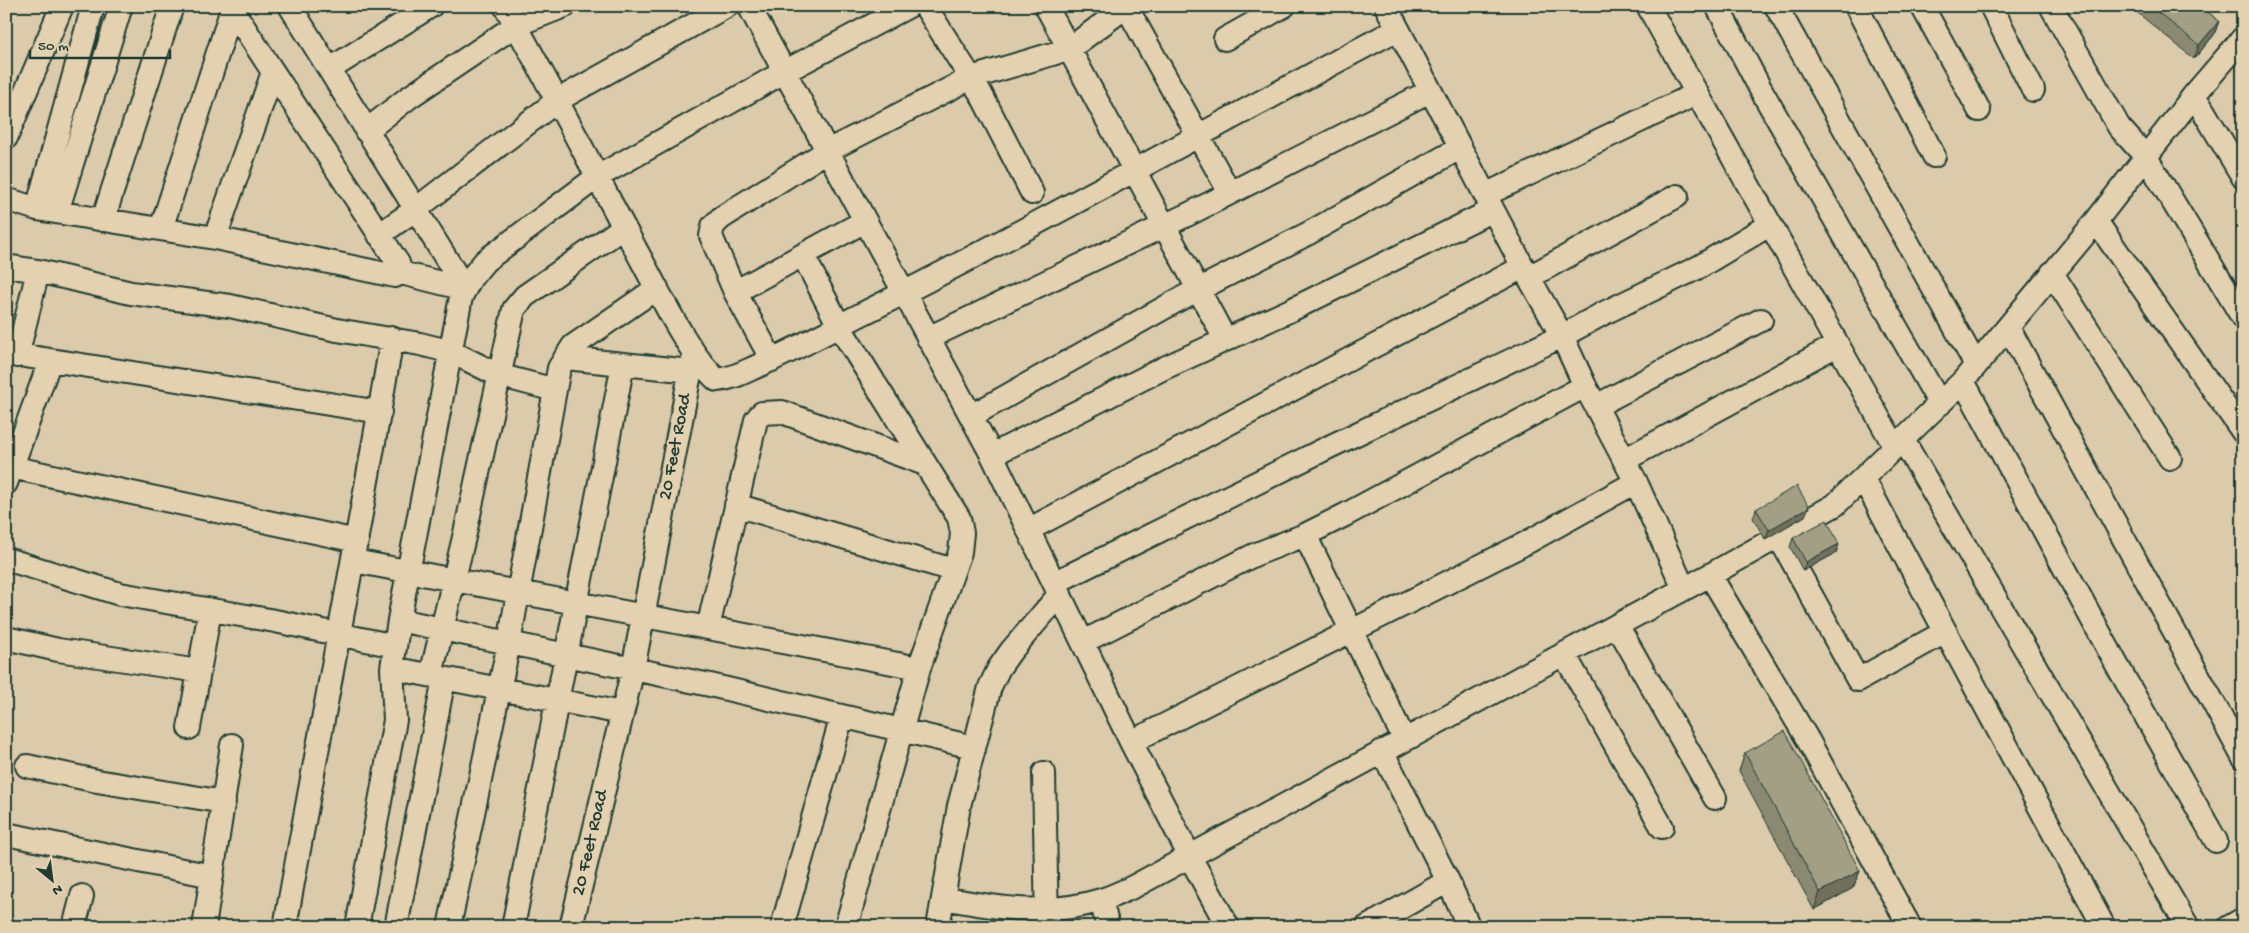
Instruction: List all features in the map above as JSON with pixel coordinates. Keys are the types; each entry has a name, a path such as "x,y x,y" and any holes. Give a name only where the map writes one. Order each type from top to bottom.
{"street":[{"path":"7,133 62,6"},
{"path":"47,210 93,6"},
{"path":"47,210 121,6"},
{"path":"104,220 172,6"},
{"path":"330,70 431,6"},
{"path":"366,131 510,16 565,6"},
{"path":"379,234 416,209 558,100 727,6"},
{"path":"749,6 992,455 1131,742 1228,927"},
{"path":"357,927 395,720 392,668 399,620 452,352 460,297 470,278 485,261 597,178 784,72 909,6"},
{"path":"925,6 971,78 1032,193"},
{"path":"1046,6 1225,339"},
{"path":"772,360 735,292 711,236 713,226 721,218 827,151 971,78 1069,49 1126,6 1230,193"},
{"path":"1225,39 1284,6"},
{"path":"1386,6 1489,203 1562,336 1585,386 1636,482 1684,589"},
{"path":"1648,6 1837,345 1899,444 2188,927"},
{"path":"1717,6 1760,88 1940,404"},
{"path":"1776,6 1969,373 2116,665 2216,840"},
{"path":"1856,6 1934,156"},
{"path":"1922,6 1979,110"},
{"path":"1991,6 2033,90"},
{"path":"161,229 231,7"},
{"path":"231,7 398,263 401,272"},
{"path":"299,9 330,70 366,131 465,289"},
{"path":"2060,11 2119,127 2146,157 2243,318"},
{"path":"510,16 558,100 597,178 657,288 693,362 717,380 729,379 772,360 904,293 1398,29"},
{"path":"943,898 1047,918 1069,908 1101,900 1133,887 1189,855 1710,575 1835,505 1940,404 1969,373 2096,221 2194,95 2243,38"},
{"path":"216,238 273,72"},
{"path":"928,338 1165,226 1430,91"},
{"path":"992,455 1225,339 1294,309 1489,203 1696,94"},
{"path":"2194,95 2243,177"},
{"path":"971,416 1199,289 1308,233 1460,148"},
{"path":"1028,530 1526,272 1677,196"},
{"path":"6,199 47,210 216,238 395,276 401,272 465,289"},
{"path":"735,292 865,221"},
{"path":"2096,221 2243,432"},
{"path":"938,927 959,806 990,687 999,668 1057,589 1329,447 1562,336 1604,313 1699,267 1769,225"},
{"path":"396,927 442,689 439,677 440,628 465,533 498,375 514,309 525,296 624,227"},
{"path":"803,255 839,326 959,518 962,533 960,552 919,668 846,927"},
{"path":"6,266 38,271 131,293 230,306 337,330 392,338 452,352 498,375 555,390"},
{"path":"38,271 12,354 380,412"},
{"path":"2052,273 2170,458"},
{"path":"449,927 509,643 559,368 573,346 657,288"},
{"path":"1596,406 1761,320"},
{"path":"2008,327 2243,757"},
{"path":"285,927 356,551 392,338"},
{"path":"1624,460 1837,345"},
{"path":"565,358 623,364 693,362"},
{"path":"50,361 8,472 356,551 408,572 576,602 919,668"},
{"name":"20 Feet Road","path":"571,927 633,669 693,362"},
{"path":"514,927 565,654 623,364"},
{"path":"1083,642 1254,555 1305,535 1585,386"},
{"path":"708,628 756,420 762,414 782,412 925,464"},
{"path":"1864,478 2104,927"},
{"path":"1131,742 1526,543 1636,482"},
{"path":"736,506 953,570"},
{"path":"1305,535 1404,740"},
{"path":"1779,537 1858,680 1945,632"},
{"path":"6,559 120,594 395,646"},
{"path":"1710,575 1808,740 1910,927"},
{"path":"189,728 210,610"},
{"path":"399,620 633,669 973,747"},
{"path":"1617,625 1715,798"},
{"path":"6,638 58,650 199,672"},
{"path":"1564,654 1662,827"},
{"path":"392,668 622,713"},
{"path":"782,927 842,716"},
{"path":"204,927 232,745"},
{"path":"1382,751 1469,927"},
{"path":"26,766 97,781 224,802"},
{"path":"1044,773 1047,918"},
{"path":"6,834 212,876"},
{"path":"1367,927 1448,882"},
{"path":"74,927 82,896"},
{"path":"1101,900 1108,927"},
{"path":"2229,927 2243,919"}],"building":[{"path":"2150,6 2200,6 2219,21 2199,45"},
{"path":"1797,486 1809,507 1769,530 1756,509"},
{"path":"1827,520 1839,544 1806,562 1793,538"},
{"path":"1785,731 1860,871 1820,892 1745,753"}]}
